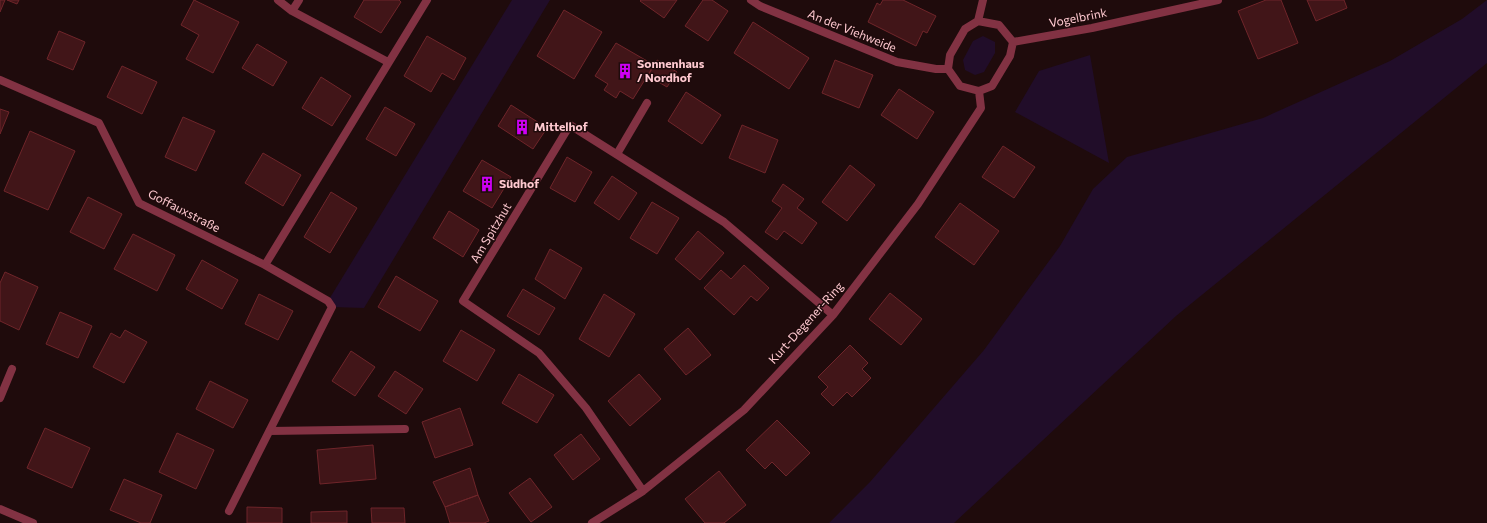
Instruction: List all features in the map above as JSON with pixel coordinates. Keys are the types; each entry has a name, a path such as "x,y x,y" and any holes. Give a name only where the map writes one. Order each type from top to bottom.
{"street":[{"path":"278,0 292,11 388,62"},
{"path":"292,11 299,0"},
{"path":"265,265 427,0"},
{"name":"An der Viehweide","path":"751,0 760,6 897,62 936,69 948,69"},
{"path":"978,21 983,0"},
{"name":"Vogelbrink","path":"1013,42 1092,28 1218,0"},
{"path":"978,21 999,26 1013,42 1010,56 992,86 979,91 960,86 948,69 950,55 965,29 978,21"},
{"name":"Goffauxstraße","path":"0,80 99,123 139,203 265,265 328,301 332,307 230,511"},
{"name":"Kurt-Degener-Ring","path":"592,523 643,491 744,410 832,314 926,192 981,108 979,91"},
{"path":"617,154 647,103"},
{"name":"Am Spitzhut","path":"643,491 586,408 539,353 463,302 570,125 724,222 832,314"},
{"path":"0,398 12,368"},
{"path":"270,431 405,429"},
{"path":"0,509 33,523"}],"shaded area":[{"path":"512,0 550,0 364,308 332,307 328,301"},
{"path":"1487,0 1487,63 1176,316 954,523 829,523 870,482 984,350 1060,246 1093,189 1127,157 1263,118 1390,61 1462,19"},
{"path":"983,36 995,42 995,53 984,72 975,75 965,70 963,60 973,41"},
{"path":"1090,55 1109,163 1015,112 1039,71"}],"building":[{"path":"0,0 5,0 0,12"},
{"path":"7,0 19,0 17,4"},
{"path":"194,0 239,22 213,73 186,59 199,35 181,25"},
{"path":"364,0 399,0 401,2 381,33 354,17"},
{"path":"677,0 664,18 640,1"},
{"path":"703,0 712,0 728,11 708,41 685,26"},
{"path":"883,0 903,0 936,16 927,33 923,31 916,46 868,22 877,3 880,5"},
{"path":"1266,0 1281,0 1298,43 1258,59 1238,11"},
{"path":"1307,0 1344,0 1347,8 1316,21"},
{"path":"564,10 602,32 574,79 537,56"},
{"path":"753,22 809,58 789,89 734,53"},
{"path":"59,31 85,42 73,70 47,59"},
{"path":"427,36 466,58 454,80 442,73 431,92 404,76"},
{"name":"Sonnenhaus / Nordhof","path":"616,43 654,65 633,99 620,91 616,98 604,90 608,84 595,76"},
{"path":"257,44 287,62 273,86 242,68"},
{"path":"657,60 677,72 667,87 648,76"},
{"path":"835,60 873,75 859,108 822,93"},
{"path":"122,66 157,82 142,114 107,97"},
{"path":"321,77 351,96 332,126 302,108"},
{"path":"899,89 934,112 917,139 881,115"},
{"path":"686,92 721,115 702,144 668,121"},
{"name":"Mittelhof","path":"511,105 547,128 533,149 498,126"},
{"path":"385,107 415,124 396,156 366,139"},
{"path":"0,109 9,112 0,134"},
{"path":"183,117 215,131 196,171 165,157"},
{"path":"742,125 778,140 765,173 729,158"},
{"path":"30,131 75,151 48,210 4,191"},
{"path":"1003,146 1035,167 1014,198 982,177"},
{"path":"263,153 301,175 283,206 245,183"},
{"path":"567,157 592,172 575,202 550,188"},
{"name":"Südhof","path":"482,160 511,177 492,208 463,191"},
{"path":"850,165 875,185 847,221 822,202"},
{"path":"612,176 637,193 619,220 594,203"},
{"path":"783,184 804,199 797,208 817,223 802,244 784,231 777,240 765,232 782,208 772,201"},
{"path":"331,192 357,208 330,253 304,237"},
{"path":"88,197 122,214 104,249 70,232"},
{"path":"652,202 679,218 657,254 630,238"},
{"path":"960,203 999,231 974,265 935,237"},
{"path":"449,211 479,230 463,257 433,238"},
{"path":"698,231 724,253 700,280 675,259"},
{"path":"133,234 175,255 157,291 114,269"},
{"path":"550,249 582,268 565,299 535,279"},
{"path":"202,260 238,280 222,309 186,289"},
{"path":"744,265 769,288 757,301 751,296 734,315 704,288 721,270 731,279"},
{"path":"5,272 38,287 19,330 0,321 0,283"},
{"path":"396,276 438,301 420,331 378,307"},
{"path":"523,289 555,308 539,335 507,316"},
{"path":"890,293 922,319 901,345 869,319"},
{"path":"259,294 293,311 278,340 245,324"},
{"path":"604,294 635,314 609,357 579,339"},
{"path":"60,312 92,326 78,358 46,344"},
{"path":"688,328 711,355 686,375 664,349"},
{"path":"125,330 147,342 124,383 93,367 111,333 120,338"},
{"path":"461,330 495,350 477,381 443,361"},
{"path":"850,345 868,363 862,369 871,378 852,397 847,392 833,406 821,394 828,387 818,377"},
{"path":"351,351 375,367 355,396 332,381"},
{"path":"395,371 423,389 406,414 378,396"},
{"path":"519,374 554,395 537,423 502,403"},
{"path":"639,374 661,399 630,426 608,401"},
{"path":"210,381 248,400 233,428 196,409"},
{"path":"460,408 473,445 435,458 422,422"},
{"path":"777,420 810,453 786,476 772,462 765,469 746,450"},
{"path":"45,428 90,448 72,488 27,468"},
{"path":"177,433 214,450 196,489 159,472"},
{"path":"581,434 600,459 573,480 554,455"},
{"path":"373,445 376,479 320,484 317,450"},
{"path":"470,468 478,495 445,507 433,482"},
{"path":"719,471 746,505 724,523 705,523 685,499"},
{"path":"530,478 552,507 531,522 509,493"},
{"path":"124,479 162,495 150,523 141,523 110,510"},
{"path":"478,495 489,521 484,523 450,523 445,507"},
{"path":"247,507 282,508 282,523 247,523"},
{"path":"371,508 404,508 405,523 372,523"},
{"path":"347,511 347,523 311,523 311,512"}],"place":[{"name":"Sonnenhaus / Nordhof","path":"625,71"},
{"name":"Mittelhof","path":"522,127"},
{"name":"Südhof","path":"487,184"}]}
